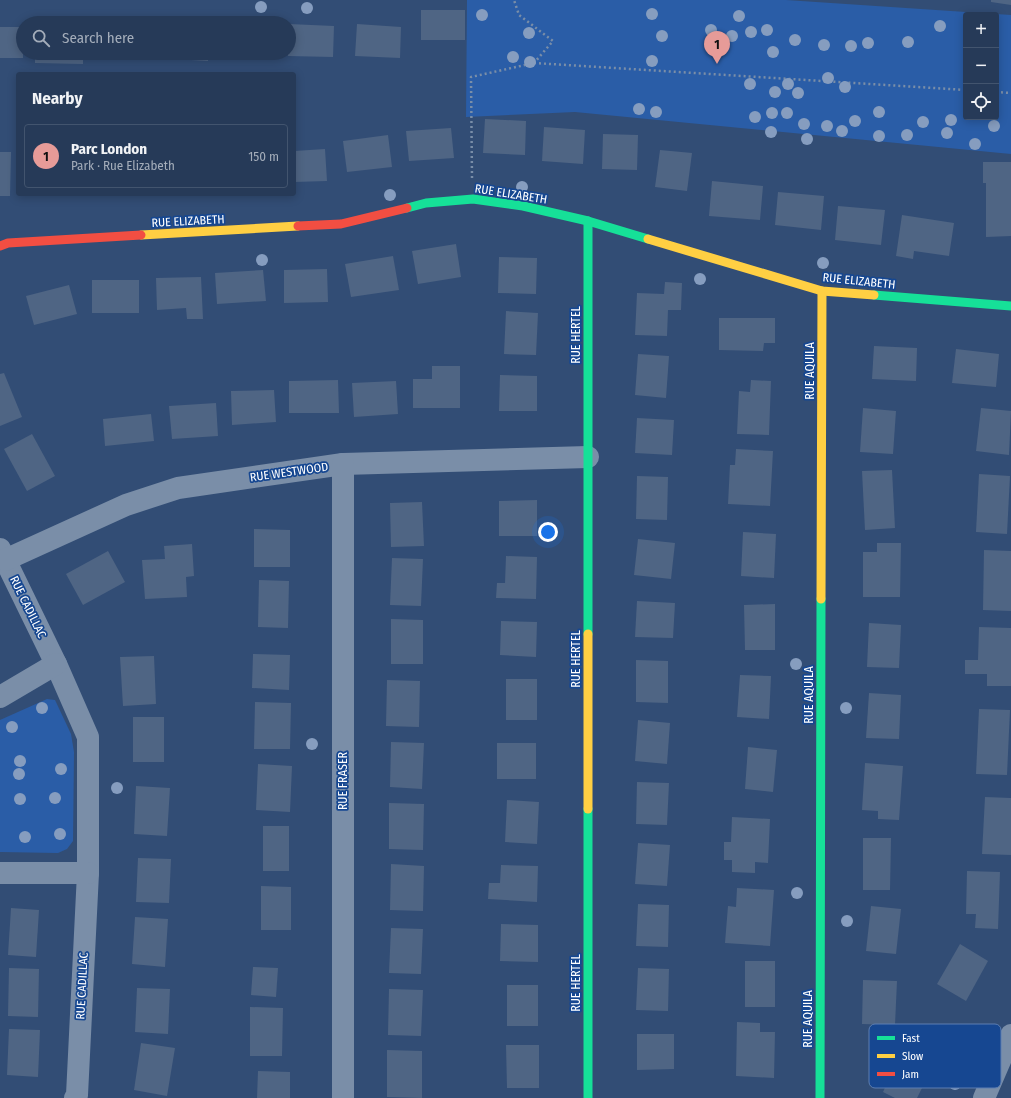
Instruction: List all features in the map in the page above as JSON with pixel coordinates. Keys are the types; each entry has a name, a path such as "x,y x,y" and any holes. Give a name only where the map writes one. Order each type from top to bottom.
{"street":[{"name":"RUE ELIZABETH","path":"0,246 8,243 341,224 426,203 473,199 523,206 588,221 822,291 1011,306"},
{"name":"RUE HERTEL","path":"588,221 588,1098"},
{"name":"RUE AQUILA","path":"820,1098 822,291"},
{"name":"RUE WESTWOOD","path":"3,555 126,505 178,488 343,464 588,457"},
{"name":"RUE FRASER","path":"343,464 343,1098"},
{"name":"RUE CADILLAC","path":"3,555 56,664 88,737 88,873 77,1087 75,1098"},
{"path":"0,697 56,664"},
{"path":"0,873 88,873"},
{"path":"1001,1061 1009,1043"},
{"path":"984,1098 989,1088"}],"path":[{"path":"514,0 519,15 553,41 534,63"},
{"path":"473,199 471,77 534,63 963,90"},
{"path":"999,92 1011,92"}],"shaded area":[{"path":"467,0 786,0 966,12 963,12 963,120 999,120 999,14 1011,15 1011,154 575,112 466,117"},
{"path":"47,699 55,700 71,734 74,752 73,841 67,849 58,853 0,852 0,720"}],"building":[{"path":"991,0 1011,0 1011,5 991,2"},
{"path":"421,10 465,10 465,40 421,40"},
{"path":"296,24 334,26 333,57 296,56"},
{"path":"357,24 401,27 400,58 355,56"},
{"path":"0,27 16,27 16,58 0,58"},
{"path":"35,60 83,60 83,64 35,63"},
{"path":"485,119 526,121 525,155 483,153"},
{"path":"544,127 585,130 583,164 542,161"},
{"path":"451,128 454,158 409,161 406,131"},
{"path":"603,134 638,135 637,170 602,169"},
{"path":"388,135 392,167 347,172 343,141"},
{"path":"325,149 327,181 296,182 296,151"},
{"path":"660,150 692,153 687,191 655,187"},
{"path":"0,152 11,152 10,196 0,196"},
{"path":"983,162 1011,162 1011,236 986,237 986,183 983,183"},
{"path":"712,181 763,186 760,220 709,216"},
{"path":"778,192 824,196 821,230 775,225"},
{"path":"838,206 885,210 881,245 835,240"},
{"path":"902,215 954,223 949,256 914,251 913,259 896,256"},
{"path":"456,244 461,277 418,284 412,251"},
{"path":"393,256 399,290 351,297 345,264"},
{"path":"499,257 537,258 536,294 498,293"},
{"path":"327,269 328,302 284,303 284,270"},
{"path":"263,270 266,301 217,304 215,273"},
{"path":"201,277 203,319 187,319 186,308 157,310 156,278"},
{"path":"92,280 139,280 139,313 92,313"},
{"path":"665,282 682,283 681,310 668,310 667,336 635,335 637,293 664,294"},
{"path":"69,285 77,314 34,325 26,296"},
{"path":"506,311 538,313 536,355 504,354"},
{"path":"719,318 775,318 775,343 764,343 763,351 719,350"},
{"path":"874,346 917,348 916,381 872,379"},
{"path":"956,349 999,354 996,387 952,383"},
{"path":"638,354 669,356 666,398 635,395"},
{"path":"432,366 460,366 460,408 413,408 413,379 432,379"},
{"path":"4,373 22,417 0,426 0,374"},
{"path":"500,375 537,376 537,411 499,411"},
{"path":"338,380 339,413 289,413 289,381"},
{"path":"751,380 771,381 769,435 737,434 739,391 750,392"},
{"path":"396,381 398,414 354,417 352,383"},
{"path":"274,390 276,422 232,425 231,391"},
{"path":"216,403 218,436 172,439 169,406"},
{"path":"863,408 896,411 893,454 860,452"},
{"path":"981,408 1011,411 1009,455 976,451"},
{"path":"151,414 154,441 105,446 103,419"},
{"path":"637,418 674,420 672,455 635,453"},
{"path":"32,434 55,476 27,491 4,449"},
{"path":"736,449 773,451 770,506 728,504 730,465 735,465"},
{"path":"892,470 895,528 865,530 862,471"},
{"path":"979,474 1010,476 1007,534 976,532"},
{"path":"637,476 668,477 667,520 636,519"},
{"path":"537,500 537,536 499,536 499,501"},
{"path":"422,502 424,546 391,547 390,503"},
{"path":"254,529 290,530 290,567 254,567"},
{"path":"743,532 776,534 774,578 741,576"},
{"path":"638,539 675,543 671,579 634,575"},
{"path":"877,543 901,543 900,597 863,597 863,552 877,552"},
{"path":"192,544 194,576 186,577 187,597 145,599 142,560 165,559 164,546"},
{"path":"984,550 1011,551 1011,611 983,610"},
{"path":"108,551 125,582 83,605 66,574"},
{"path":"506,556 537,557 536,599 496,598 497,583 505,583"},
{"path":"392,558 423,559 421,606 390,605"},
{"path":"259,580 289,581 288,628 258,627"},
{"path":"637,601 675,603 673,638 635,637"},
{"path":"775,604 775,650 745,650 744,605"},
{"path":"391,619 423,620 423,664 391,664"},
{"path":"501,621 537,622 536,657 500,655"},
{"path":"869,623 901,625 899,668 867,667"},
{"path":"979,627 1011,628 1011,686 987,686 987,674 965,674 965,660 978,660"},
{"path":"253,654 290,655 289,690 252,688"},
{"path":"154,656 156,704 123,706 120,657"},
{"path":"636,660 668,661 668,703 636,702"},
{"path":"740,675 771,676 769,719 737,717"},
{"path":"506,679 537,679 537,720 506,720"},
{"path":"387,680 420,681 419,727 386,726"},
{"path":"869,693 901,695 899,739 866,738"},
{"path":"255,702 291,703 290,749 254,749"},
{"path":"979,709 1010,710 1007,775 976,774"},
{"path":"133,717 164,717 164,762 133,762"},
{"path":"638,720 670,723 667,764 635,761"},
{"path":"391,742 424,743 422,789 390,787"},
{"path":"497,743 536,743 536,779 497,779"},
{"path":"748,747 777,750 773,792 745,789"},
{"path":"865,763 903,766 899,820 878,819 878,811 862,810"},
{"path":"258,764 292,766 290,812 256,810"},
{"path":"637,782 669,783 667,825 636,824"},
{"path":"136,786 170,788 167,836 134,834"},
{"path":"985,797 1011,798 1011,855 982,854"},
{"path":"507,800 539,802 537,844 505,842"},
{"path":"389,803 424,804 423,850 389,849"},
{"path":"732,817 770,819 768,863 755,862 755,873 732,872 732,860 724,860 724,842 731,842"},
{"path":"263,826 289,826 289,871 263,871"},
{"path":"863,838 891,838 890,890 863,890"},
{"path":"638,843 670,845 667,886 635,884"},
{"path":"138,858 171,859 169,903 136,902"},
{"path":"391,864 424,866 423,911 390,910"},
{"path":"501,865 538,866 537,902 488,899 489,883 500,883"},
{"path":"967,871 1000,872 998,929 975,928 976,914 966,914"},
{"path":"261,886 291,887 291,930 261,930"},
{"path":"737,888 774,890 770,946 725,943 728,906 736,907"},
{"path":"638,904 669,905 668,947 636,946"},
{"path":"871,906 901,909 896,954 866,951"},
{"path":"11,908 39,910 36,957 8,955"},
{"path":"135,917 168,919 165,967 132,964"},
{"path":"501,924 538,925 538,962 500,961"},
{"path":"391,928 423,929 421,974 389,973"},
{"path":"960,944 988,961 966,1001 937,984"},
{"path":"745,961 775,961 775,1007 745,1007"},
{"path":"253,967 278,968 276,997 251,995"},
{"path":"9,968 39,969 38,1017 8,1016"},
{"path":"638,968 669,969 668,1011 636,1010"},
{"path":"863,980 897,981 895,1024 862,1024"},
{"path":"507,985 538,985 538,1026 507,1026"},
{"path":"137,988 170,989 168,1034 135,1032"},
{"path":"389,989 423,990 421,1036 388,1035"},
{"path":"250,1007 283,1008 282,1056 250,1056"},
{"path":"737,1022 760,1023 760,1032 775,1032 774,1078 736,1076"},
{"path":"9,1029 40,1030 38,1077 7,1075"},
{"path":"637,1034 674,1034 674,1069 637,1070"},
{"path":"141,1043 175,1048 167,1096 134,1090"},
{"path":"506,1045 539,1045 539,1088 507,1088"},
{"path":"387,1050 422,1051 422,1098 387,1097"},
{"path":"258,1071 290,1072 290,1098 257,1098"},
{"path":"885,1088 922,1088 917,1098 895,1098 883,1092"}],"traffic: fast":[{"path":"407,208 426,203 473,199 523,206 588,221 648,239"},
{"path":"588,221 588,634"},
{"path":"874,295 1011,306"},
{"path":"820,1098 821,599"},
{"path":"588,809 588,1098"}],"traffic: slow":[{"path":"141,235 298,226"},
{"path":"648,239 822,291 874,295"},
{"path":"821,599 822,291"},
{"path":"588,634 588,809"}],"traffic: jam":[{"path":"298,226 341,224 407,208"},
{"path":"0,246 8,243 141,235"}],"place":[{"name":"Parc London","path":"717,64"}]}
